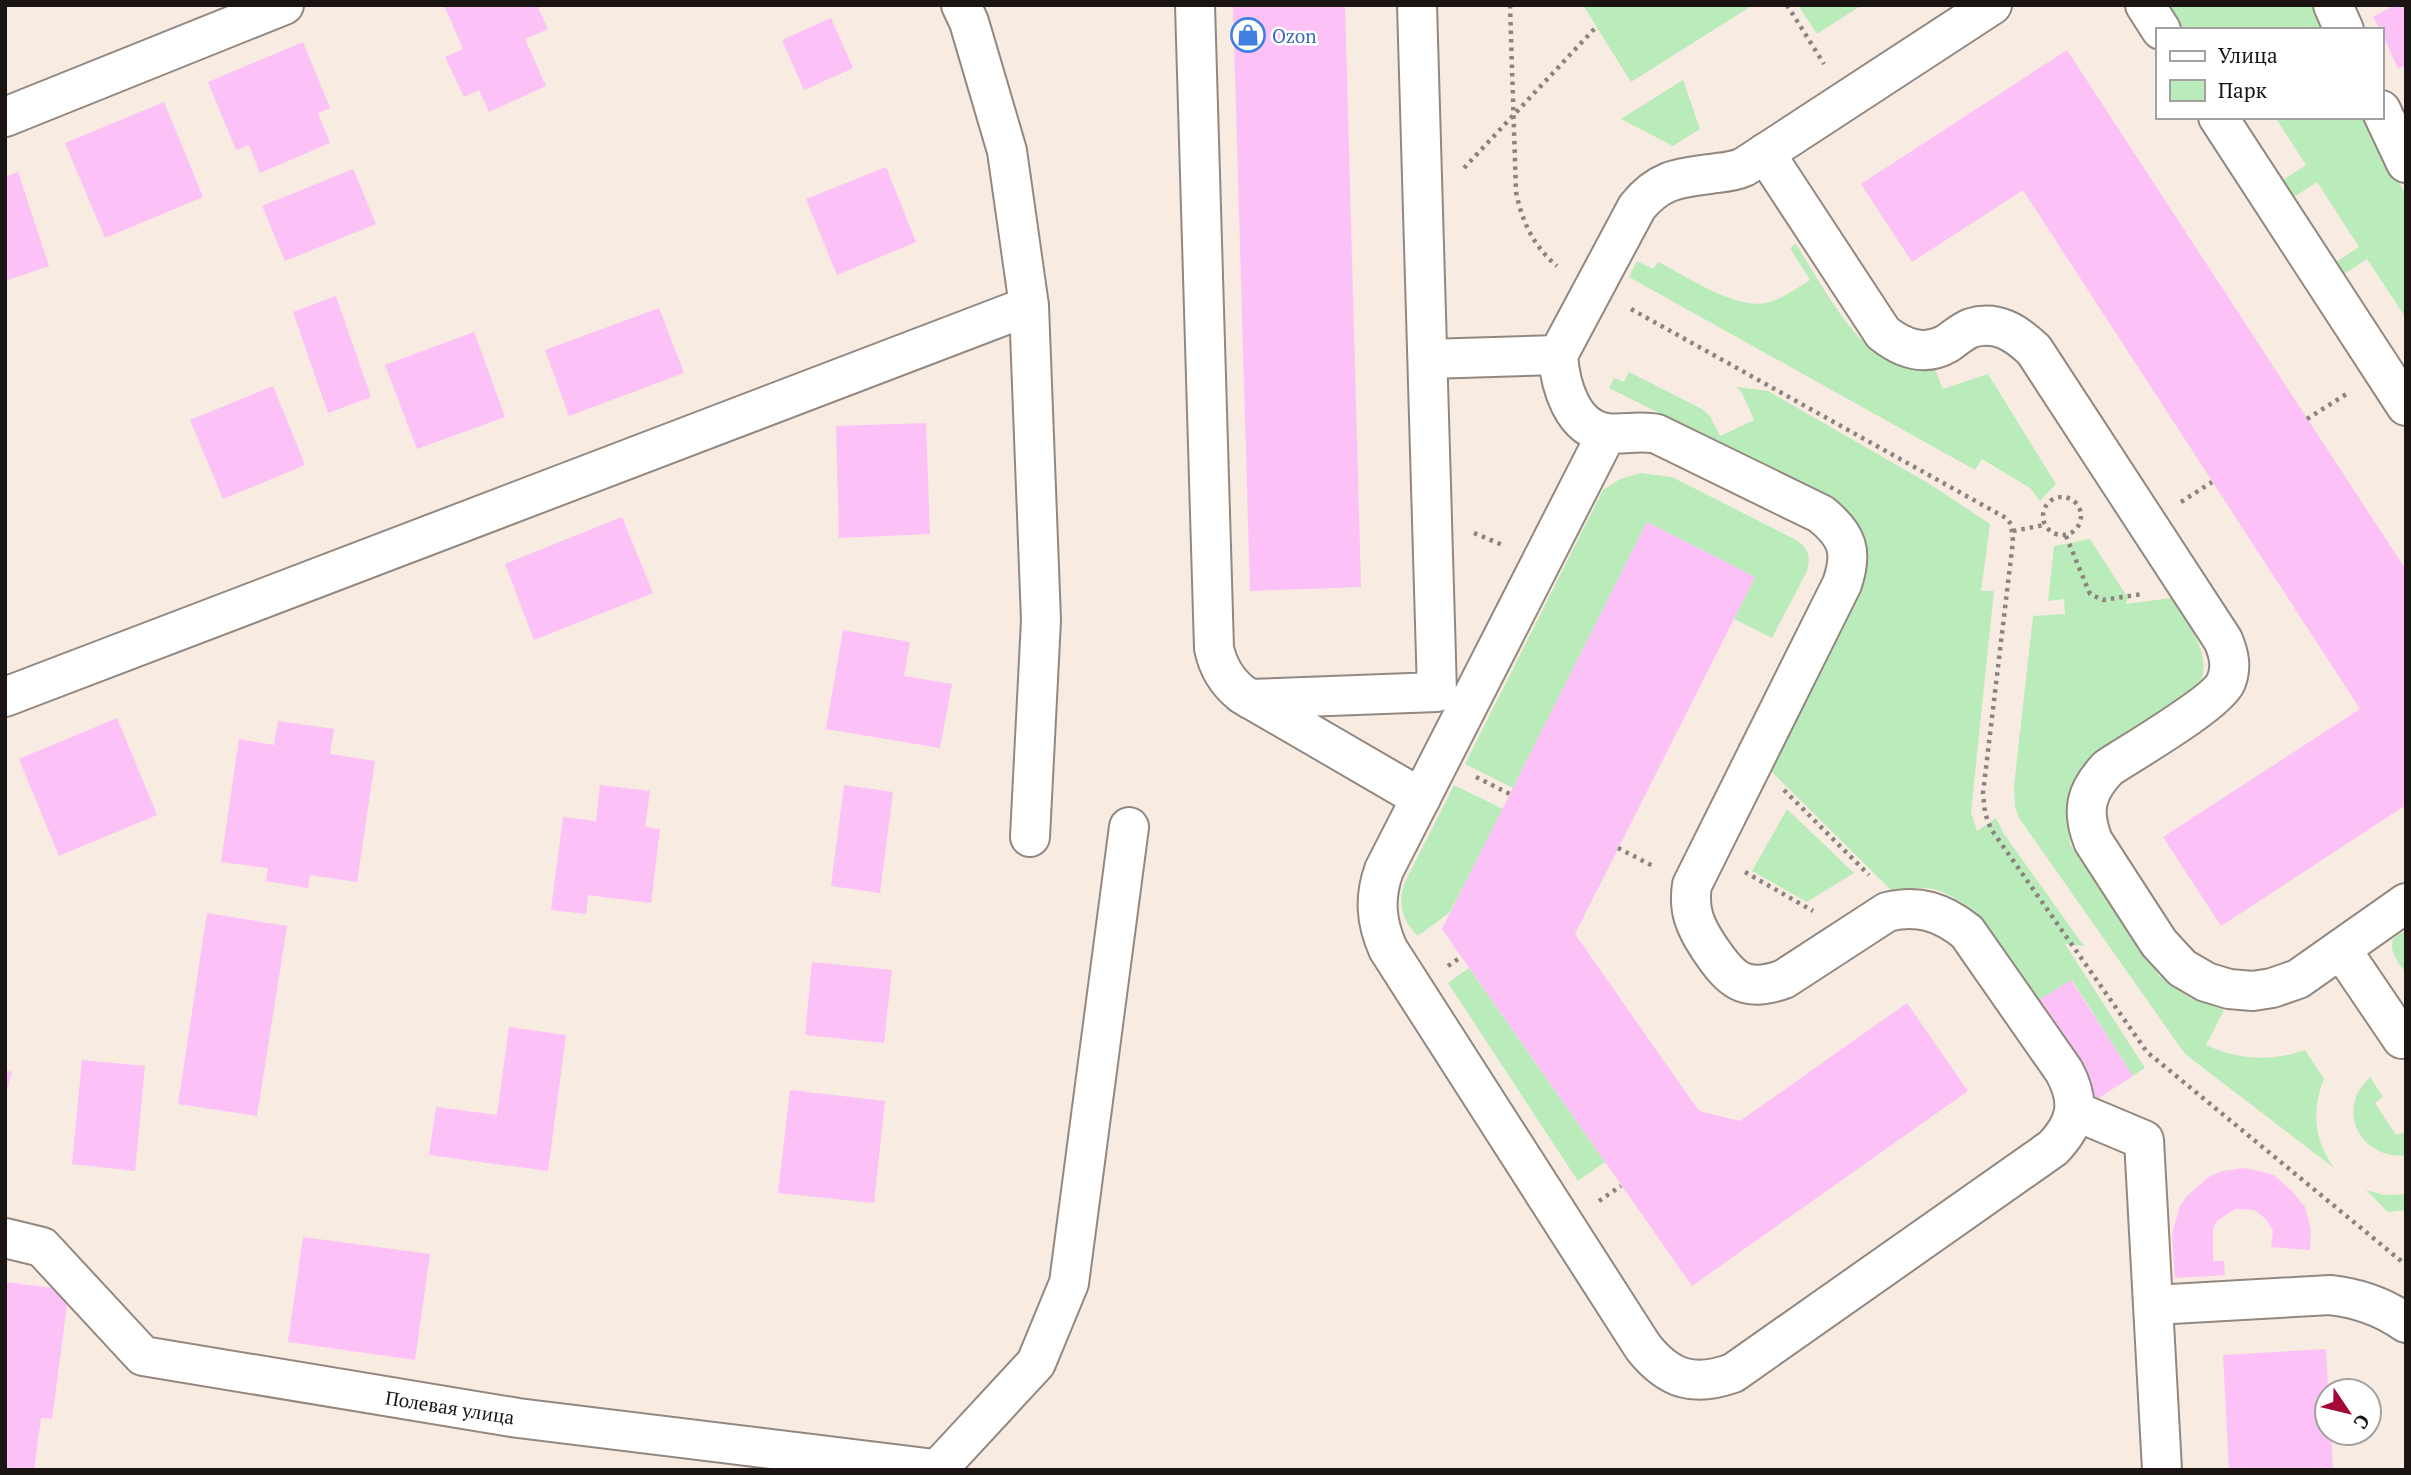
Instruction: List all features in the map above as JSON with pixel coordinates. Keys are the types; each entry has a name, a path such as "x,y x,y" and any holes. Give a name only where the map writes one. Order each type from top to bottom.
{"street":[{"path":"5,117 284,5"},
{"path":"961,5 969,22 1007,151 1029,306 1041,620 1030,837"},
{"path":"1195,5 1214,648 1224,675 1250,699 1421,798"},
{"path":"1417,5 1437,692"},
{"path":"1606,433 1379,885 1377,916 1384,942 1643,1347 1654,1361 1667,1371 1699,1381 1714,1380 1733,1373 2053,1148 2064,1136 2075,1111 2075,1097 2064,1071 1967,932 1934,911 1902,908 1887,912 1784,979 1759,985 1735,979 1725,972 1697,930 1692,916 1692,885 1842,584 1848,567 1848,552 1837,527 1821,514 1657,434 1635,431 1606,433 1592,428 1580,418 1570,403 1559,372 1558,355 1637,206 1654,188 1676,178 1733,171 1765,153 1992,5"},
{"path":"2146,5 2160,28"},
{"path":"2333,5 2343,28"},
{"path":"2383,114 2406,163"},
{"path":"2219,119 2406,406"},
{"path":"1765,153 1882,333 1898,345 1914,350 1929,350 1944,345 1969,329 1988,326 2005,328 2019,335 2034,350 2223,640 2229,653 2230,667 2226,684 2210,701 2108,768 2095,781 2086,810 2087,826 2093,841 2160,943 2182,968 2206,982 2229,989 2253,991 2272,988 2298,979 2406,903"},
{"path":"5,697 1029,306"},
{"path":"1427,359 1558,355"},
{"path":"1250,699 1476,690"},
{"path":"937,1470 1036,1363 1069,1283 1129,827"},
{"path":"2341,948 2394,1032"},
{"path":"2075,1111 2144,1140 2162,1470"},
{"name":"Полевая улица","path":"5,1238 42,1247 143,1356 518,1419 943,1470"},
{"path":"2154,1304 2330,1295 2352,1297 2373,1304 2406,1323"}],"path":[{"path":"1510,5 1516,192 1533,240 1553,263 1594,288 2000,513 2011,524 2013,531 1983,793 1983,804 1991,829 2147,1052 2406,1265"},
{"path":"1787,5 1847,100"},
{"path":"1423,211 1597,26"},
{"path":"2308,419 2315,415"},
{"path":"2203,487 2212,482"},
{"path":"2058,497 2074,501 2080,508 2082,517 2079,525 2066,536 2057,536 2044,525 2045,508 2050,501 2058,497"},
{"path":"2013,531 2044,525"},
{"path":"1432,533 1467,532 1481,535 1539,565"},
{"path":"2066,536 2090,594 2098,599 2189,587"},
{"path":"1755,760 1902,908"},
{"path":"1494,786 1510,794"},
{"path":"1618,848 1636,857"},
{"path":"1708,852 1854,933"}],"green space":[{"path":"1583,5 1753,5 1631,82"},
{"path":"1798,5 1862,5 1817,34"},
{"path":"2160,5 2317,5 2327,28 2175,28"},
{"path":"1683,80 1700,129 1673,146 1621,119"},
{"path":"2276,119 2370,119 2406,197 2406,318 2367,259 2341,276 2333,264 2359,247 2317,182 2291,199 2280,182 2306,165"},
{"path":"1796,244 1847,323 1871,349 1889,357 1932,362 1943,389 1988,374 2056,484 2040,501 2030,488 1982,459 1975,470 1629,277 1637,261 1653,269 1658,262 1725,296 1753,304 1766,303 1810,280 1790,248"},
{"path":"1629,372 1702,409 1710,416 1720,436 1754,420 1742,393 1736,387 1768,391 1928,483 1990,524 1981,591 1994,591 1971,812 1977,831 1996,818 2004,834 2084,946 2065,944 2145,1068 2133,1076 2072,980 2039,1000 2045,1010 2028,993 1966,907 1946,894 1923,888 1894,893 1767,767 1850,604 1821,494 1609,388 1614,378 1624,382"},
{"path":"1641,473 1672,477 1804,546 1809,557 1807,571 1772,638 1734,619 1755,577 1647,522 1513,788 1465,764 1603,490 1620,479"},
{"path":"2090,539 2128,598 2126,604 2171,598 2198,642 2204,666 2196,689 2073,787 2067,810 2070,844 2159,976 2190,998 2224,1010 2206,1045 2230,1054 2255,1058 2305,1050 2324,1079 2317,1103 2317,1125 2322,1146 2334,1168 2185,1054 2019,818 2014,786 2033,616 2065,614 2064,599 2048,601 2054,546"},
{"path":"1454,785 1503,809 1450,912 1418,936 1408,924 1403,912 1401,899 1404,884"},
{"path":"1787,809 1854,873 1807,902 1752,871"},
{"path":"2406,932 2406,973 2392,950 2392,944 2393,939"},
{"path":"1469,968 1605,1162 1578,1181 1448,983"},
{"path":"2370,1077 2383,1097 2375,1103 2396,1135 2406,1132 2406,1155 2384,1153 2374,1148 2359,1133 2353,1112 2355,1100"},
{"path":"2366,1190 2384,1195 2406,1194 2406,1210 2388,1212"}],"building":[{"path":"444,5 537,5 548,29 525,39 546,86 489,112 479,90 464,97 445,57 463,49"},
{"path":"1233,5 1345,5 1361,587 1250,591"},
{"path":"2395,5 2406,5 2406,65 2398,69 2383,35 2383,28 2380,28 2373,17"},
{"path":"831,18 853,68 804,90 782,40"},
{"path":"303,42 330,108 318,113 330,143 260,173 249,145 236,150 208,82"},
{"path":"2067,50 2406,570 2406,805 2221,926 2163,837 2360,709 2023,190 1912,262 1861,184"},
{"path":"164,102 203,197 105,238 65,143"},
{"path":"886,167 916,242 837,275 806,199"},
{"path":"353,169 376,224 285,261 262,206"},
{"path":"18,172 49,266 5,281 5,177"},
{"path":"336,296 371,397 328,413 293,312"},
{"path":"659,308 684,373 569,416 545,350"},
{"path":"474,332 505,417 417,449 385,365"},
{"path":"273,386 305,465 223,499 190,420"},
{"path":"926,423 930,534 839,538 836,426"},
{"path":"622,517 653,593 534,640 505,564"},
{"path":"1647,522 1755,577 1575,934 1699,1111 1740,1121 1907,1003 1968,1091 1692,1286 1442,929"},
{"path":"843,630 910,642 904,676 952,684 940,748 826,729"},
{"path":"117,718 157,815 59,856 19,759"},
{"path":"278,721 334,729 330,754 375,761 357,882 310,875 308,888 266,881 268,868 221,862 239,739 274,745"},
{"path":"600,785 650,791 645,827 660,829 651,903 588,895 586,914 551,910 563,817 596,821"},
{"path":"844,785 893,792 880,893 831,886"},
{"path":"207,913 287,926 257,1116 178,1104"},
{"path":"812,962 892,970 884,1043 805,1035"},
{"path":"2071,980 2133,1076 2097,1099 2089,1087 2093,1084 2039,1000"},
{"path":"509,1027 566,1035 548,1171 429,1155 436,1107 497,1115"},
{"path":"82,1060 145,1066 135,1171 72,1164"},
{"path":"5,1070 12,1072 6,1094 5,1094"},
{"path":"790,1090 885,1101 874,1203 778,1193"},
{"path":"2246,1168 2274,1175 2305,1207 2311,1229 2310,1250 2271,1247 2273,1231 2266,1219 2254,1210 2235,1209 2217,1221 2213,1229 2213,1261 2224,1261 2225,1275 2175,1278 2172,1234 2180,1206 2187,1196 2209,1177 2222,1171"},
{"path":"303,1237 430,1254 415,1360 288,1342"},
{"path":"5,1282 69,1290 52,1419 41,1418 34,1470 5,1470"},
{"path":"2326,1349 2327,1377 2313,1377 2313,1447 2332,1447 2333,1470 2229,1470 2223,1355"}],"place":[{"name":"Ozon","path":"1248,35"}]}
